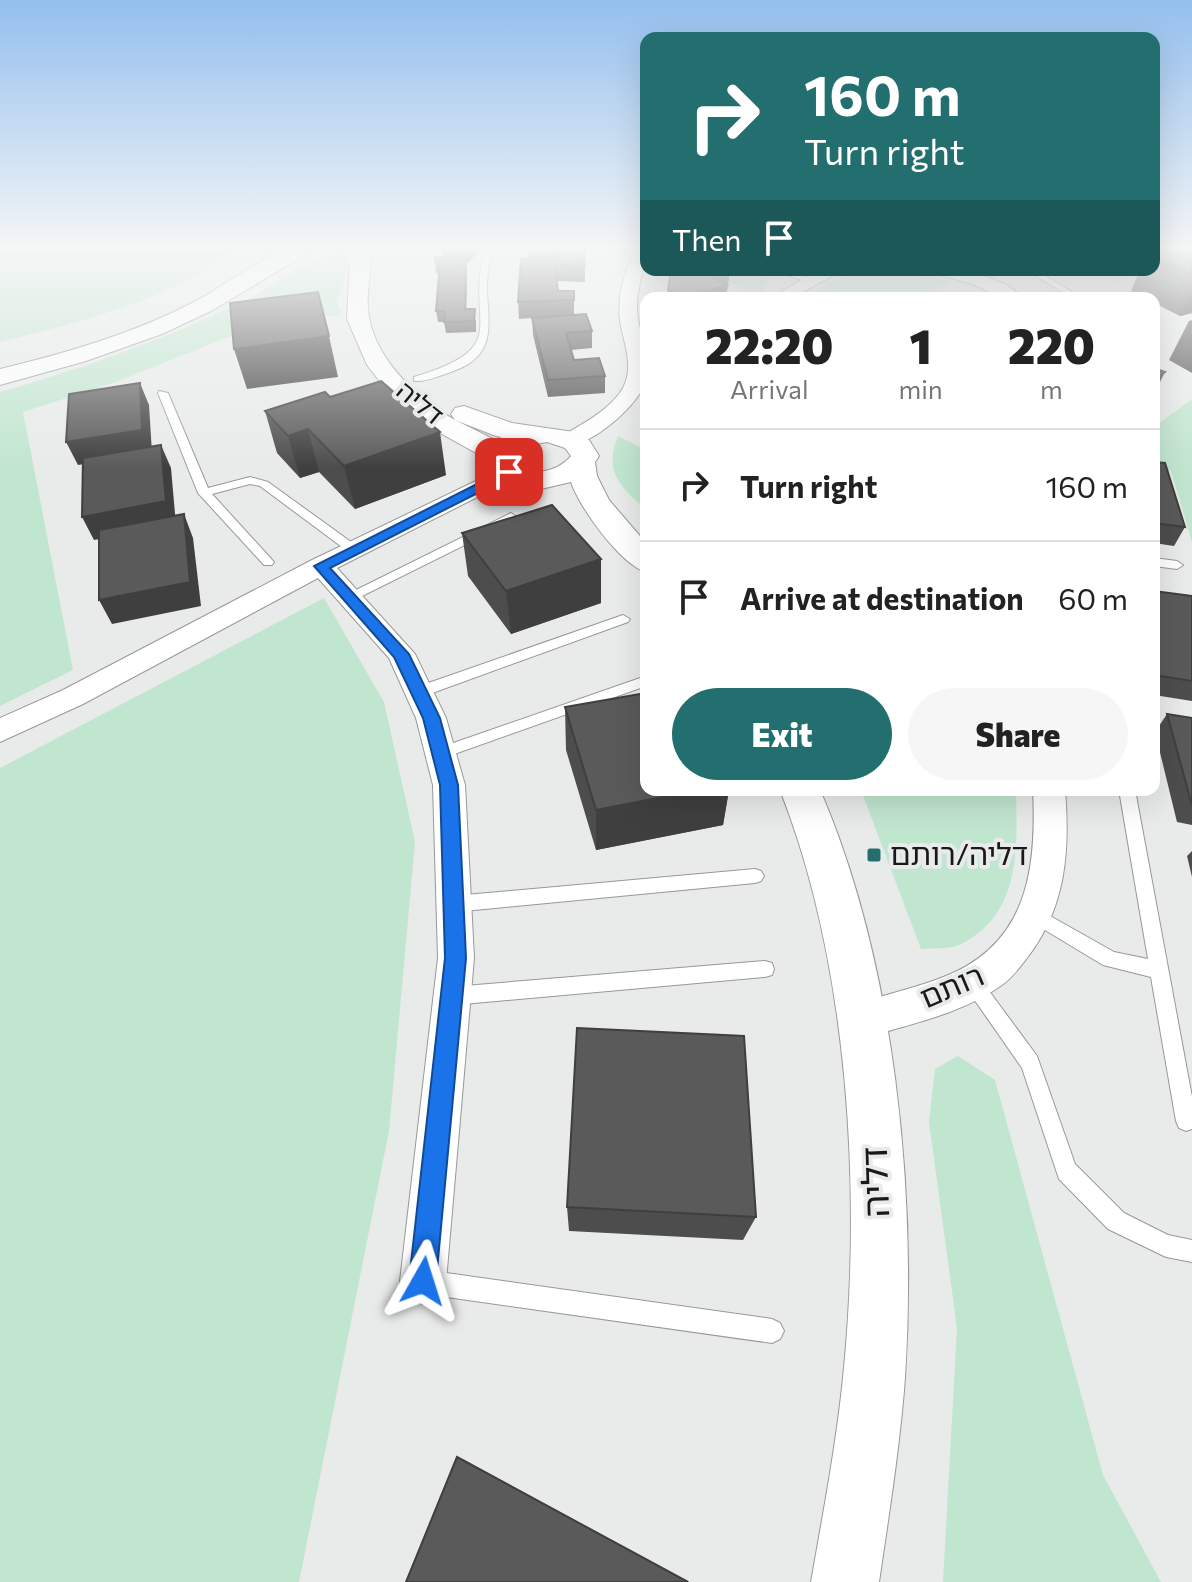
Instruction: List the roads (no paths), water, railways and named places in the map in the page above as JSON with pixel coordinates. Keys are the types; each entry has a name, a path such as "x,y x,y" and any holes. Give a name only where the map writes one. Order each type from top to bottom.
{"street":[{"path":"0,360 126,321"},
{"path":"0,377 136,336 168,321"},
{"name":"דליה","path":"359,321 374,357 386,375 418,408 483,443 504,464"},
{"name":"דליה","path":"382,321 397,352 440,400 461,413 506,430 547,434 577,452"},
{"path":"550,479 574,471 577,452 600,421 632,390 639,369 639,330"},
{"path":"0,731 73,697 354,550 504,464 512,441 533,435"},
{"path":"577,452 584,483 603,512 640,555"},
{"path":"504,464 520,477 550,479 577,491 603,512"},
{"path":"321,566 401,654 431,718 449,785 456,958 423,1281"},
{"name":"דליה","path":"803,796 821,837 839,903 860,1021 876,1150 878,1262 874,1377 845,1582"},
{"name":"רותם","path":"860,1021 990,973 1020,941 1041,908 1051,862 1049,796"}],"lane":[{"path":"418,379 460,365 478,351 487,321"},
{"path":"163,393 204,493 268,562"},
{"path":"204,493 250,480 264,484 354,550"},
{"path":"349,597 511,517"},
{"path":"1160,563 1177,565"},
{"path":"419,692 623,619"},
{"path":"441,753 640,683"},
{"path":"1128,796 1186,1121"},
{"path":"454,904 755,876"},
{"path":"1036,916 1110,959 1159,970"},
{"path":"452,996 765,969"},
{"path":"971,982 1030,1063 1067,1171 1116,1221 1166,1246 1192,1251"},
{"path":"423,1281 772,1331"}],"place":[{"name":"דליה/רותם","path":"874,855"}]}
